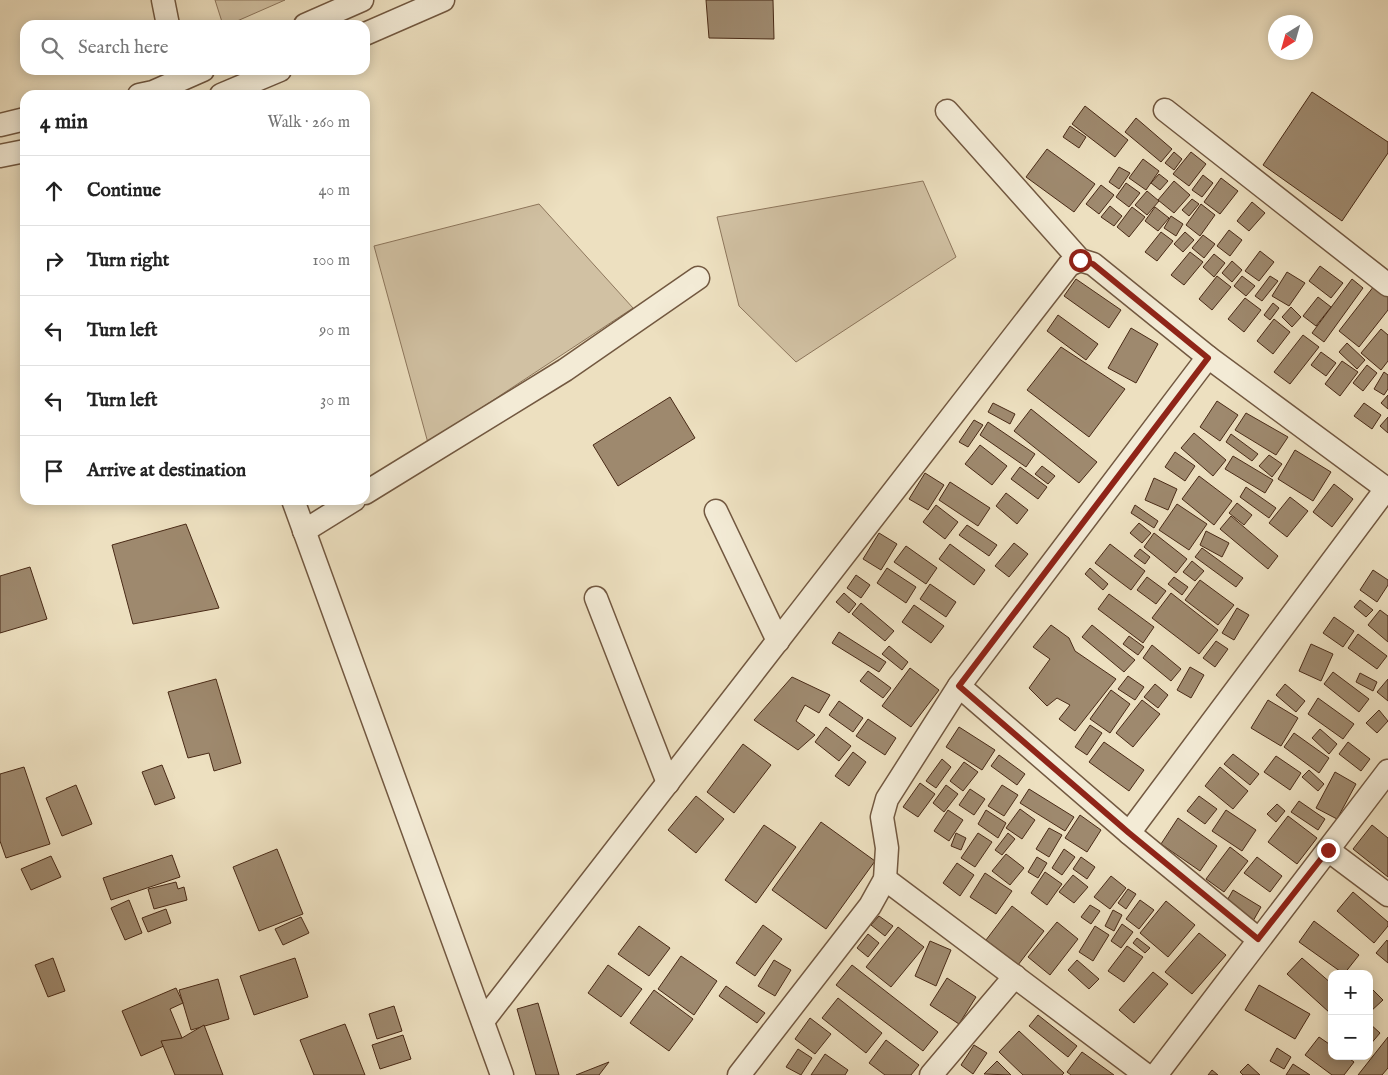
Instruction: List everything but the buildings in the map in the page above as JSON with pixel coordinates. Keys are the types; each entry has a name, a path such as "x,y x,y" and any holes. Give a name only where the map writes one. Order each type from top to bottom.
{"street":[{"path":"163,0 167,20"},
{"path":"316,20 362,0"},
{"path":"370,32 444,0"},
{"path":"148,90 158,75"},
{"path":"156,90 191,75"},
{"path":"234,90 268,75"},
{"path":"1165,110 1388,285"},
{"path":"947,111 1080,260 1093,264 1208,358 1387,490 1129,833"},
{"path":"0,125 20,120"},
{"path":"0,156 20,152"},
{"path":"483,1021 1069,265 1080,260"},
{"path":"370,490 565,370 698,278"},
{"path":"739,1075 870,906 885,879 886,848 882,816 888,799 959,686 1208,358"},
{"path":"295,505 502,1075"},
{"path":"304,531 346,505"},
{"path":"716,511 778,641"},
{"path":"596,598 668,783"},
{"path":"959,686 1129,833 1258,939"},
{"path":"1156,1075 1388,771"},
{"path":"1328,850 1388,895"},
{"path":"885,879 1146,1075"},
{"path":"931,1075 1015,976"}],"shaded area":[{"path":"215,0 285,0 239,20 221,20"},
{"path":"923,181 956,257 796,362 739,306 717,217"},
{"path":"539,204 633,308 428,443 374,246"}],"route":[{"path":"1080,260 1093,264 1208,358 959,686 1129,833 1258,939 1328,850"}]}
